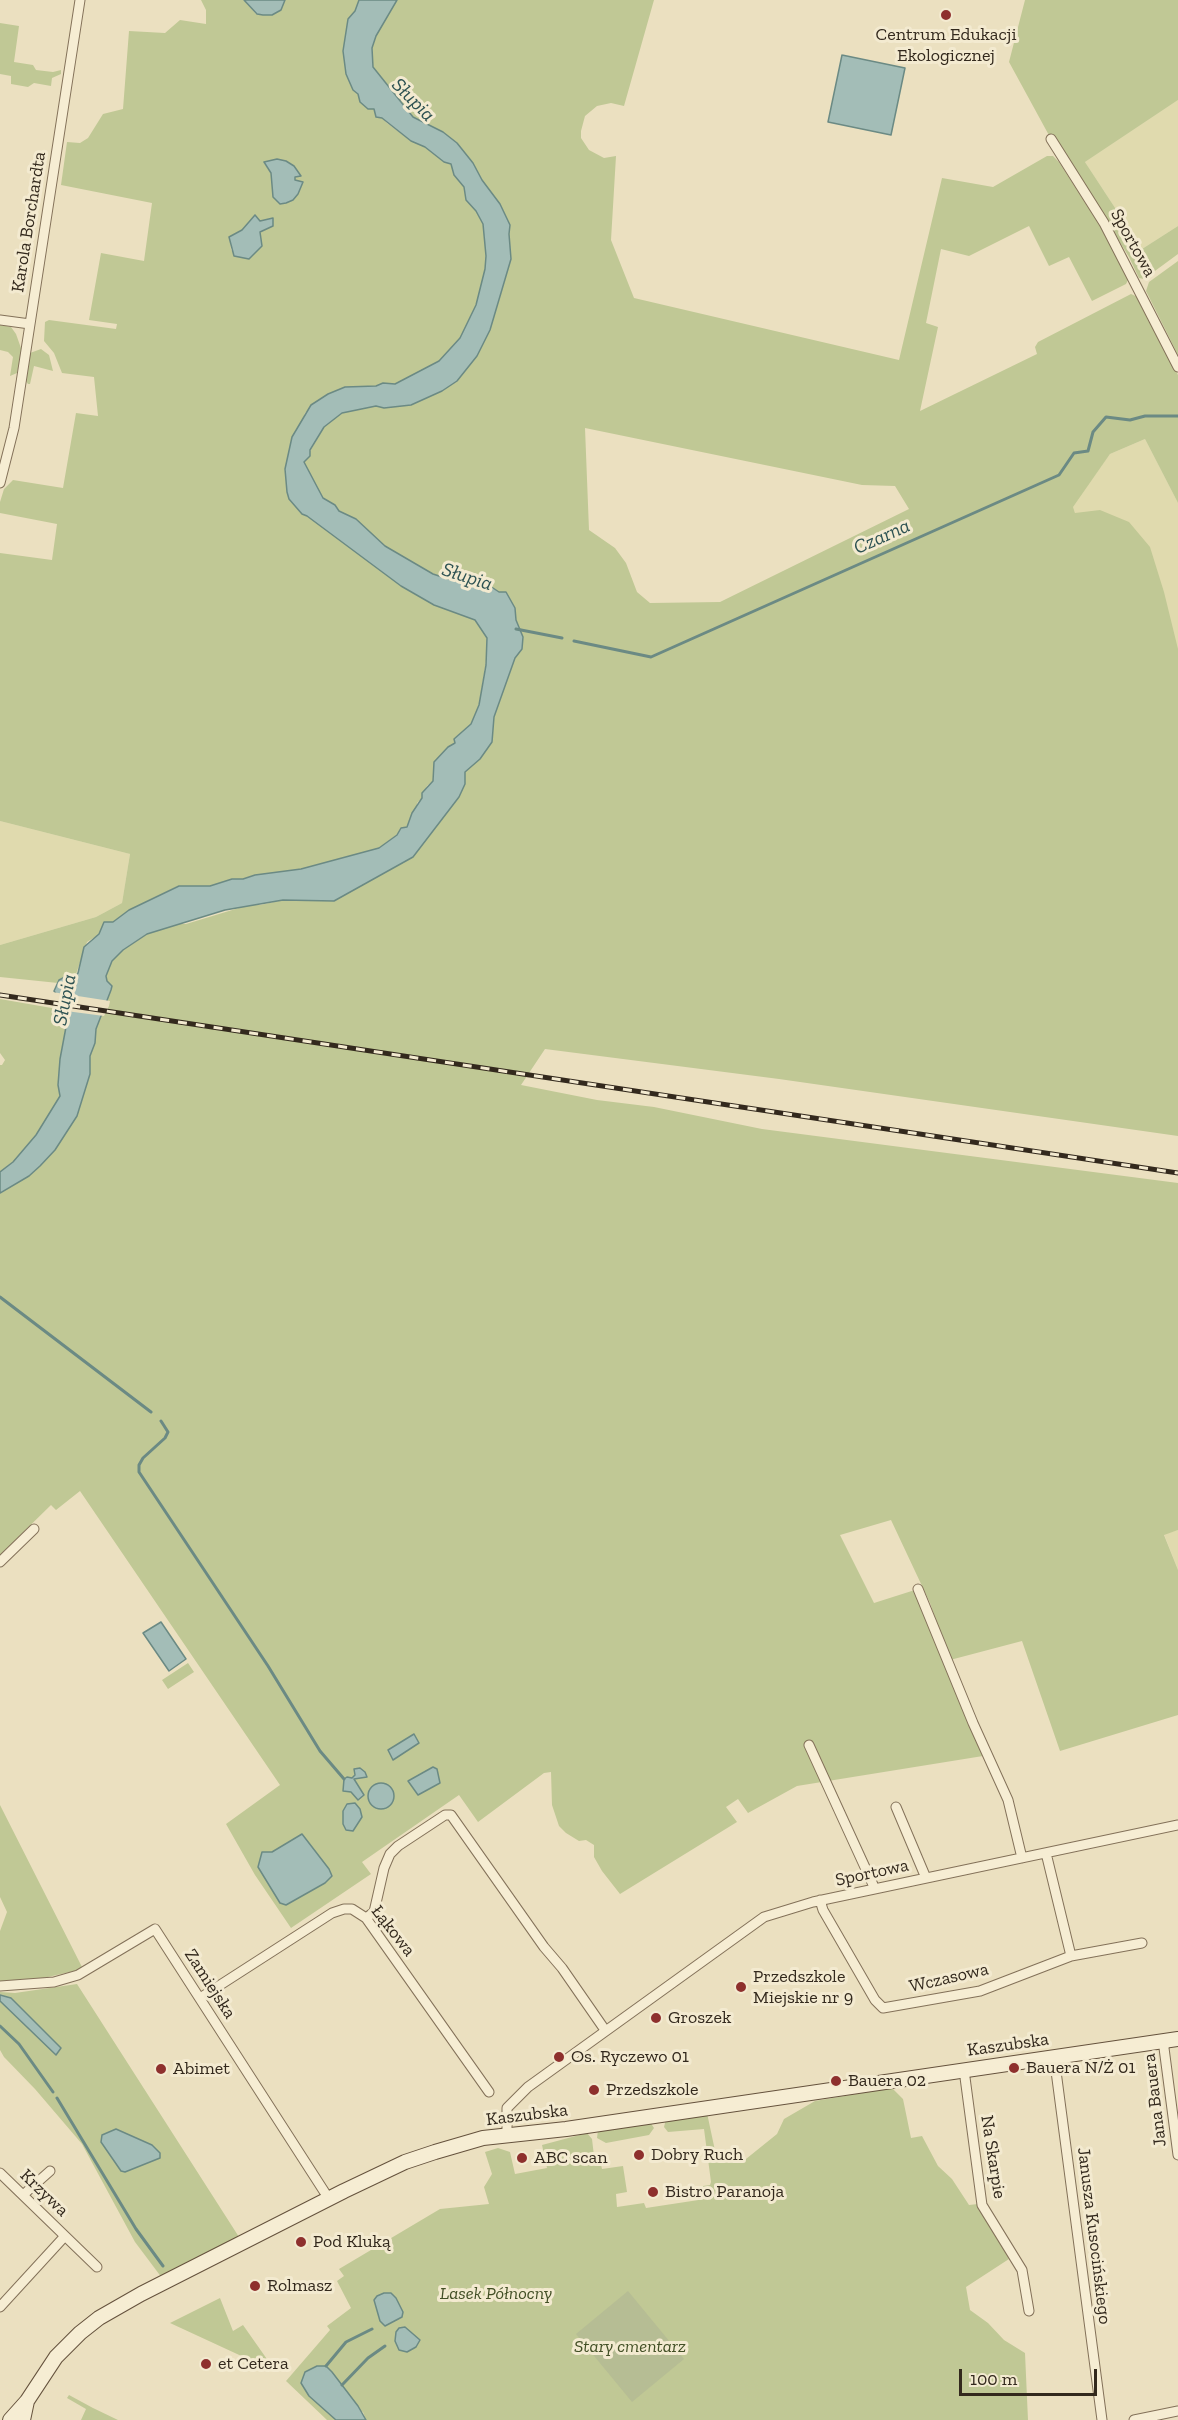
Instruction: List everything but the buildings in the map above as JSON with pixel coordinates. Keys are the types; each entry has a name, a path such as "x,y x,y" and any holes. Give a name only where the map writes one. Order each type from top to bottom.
{"main road":[{"name":"Kaszubska","path":"10,2420 27,2401 56,2357 80,2332 99,2318 141,2294 405,2162 465,2143 507,2135 598,2124 1172,2040"},
{"name":"Kaszubska","path":"23,2420 27,2401"}],"street":[{"name":"Karola Borchardta","path":"0,483 14,428 80,0"},
{"name":"Sportowa","path":"1051,139 1104,223 1178,367"},
{"path":"0,320 30,324"},
{"path":"0,1562 34,1529"},
{"path":"918,1589 1008,1800 1022,1857"},
{"path":"809,1745 875,1889"},
{"path":"896,1807 926,1878"},
{"path":"366,1918 374,1912 384,1868 390,1854 398,1846 445,1815 451,1815 605,2030"},
{"name":"Sportowa","path":"507,2135 507,2108 515,2097 752,1925 779,1911 820,1900 1178,1825"},
{"path":"1046,1853 1071,1956"},
{"name":"Wczasowa","path":"820,1900 823,1910 873,1997 883,2008 980,1990 1071,1956 1142,1943"},
{"name":"Łąkowa","path":"200,1998 332,1913 344,1908 352,1909 366,1918 489,2092"},
{"name":"Zamiejska","path":"0,1986 54,1982 78,1975 155,1929 329,2199"},
{"name":"Jana Bauera","path":"1172,2040 1164,2048 1178,2155"},
{"name":"Janusza Kusocińskiego","path":"1054,2056 1102,2420"},
{"name":"Na Skarpie","path":"964,2070 982,2205 1022,2270 1029,2311"},
{"path":"23,2195 50,2171"},
{"name":"Krzywa","path":"0,2173 97,2267"},
{"name":"Krzywa","path":"0,2307 65,2236"},
{"path":"1134,2420 1178,2411"}],"shaded area":[{"path":"1178,100 1178,226 1142,249 1085,162"},
{"path":"1145,439 1178,503 1178,738 1072,506 1110,454"},
{"path":"0,821 130,854 122,903 96,917 0,945"},
{"path":"1178,1530 1178,1570 1164,1534"}],"green space":[{"path":"201,0 244,0 256,14 272,15 281,10 285,0 359,0 355,11 348,19 346,34 358,94 387,123 411,141 451,164 454,175 464,187 466,200 476,211 483,224 485,269 476,305 460,338 439,361 395,384 383,383 376,386 353,387 328,394 318,400 305,413 296,429 285,469 289,499 302,514 307,515 401,586 434,605 475,620 484,630 487,638 487,655 479,705 471,724 454,739 455,743 448,747 433,775 433,781 427,786 417,803 407,827 379,848 322,865 277,874 232,879 210,886 178,886 129,910 113,922 104,922 100,934 87,942 75,977 59,980 58,983 0,977 0,945 96,917 122,903 130,854 0,821 0,553 52,560 57,524 0,513 0,502 4,489 13,480 63,488 76,413 98,416 94,377 62,373 54,353 44,341 45,322 49,320 116,329 117,324 89,320 101,253 144,261 152,203 61,185 67,142 80,143 88,138 103,114 123,109 129,31 165,33 180,20 206,24 206,10","holes":["277,159 286,161 300,176 295,177 295,180 302,182 298,194 274,190 271,173 264,163","255,215 260,221 273,221 273,226 260,232 262,246 249,259 231,250 230,237 242,230"]},
{"path":"397,0 654,0 624,106 611,103 597,106 585,116 581,131 581,138 589,150 604,158 616,156 611,240 634,298 899,360 942,178 993,187 1047,156 1053,156 1107,237 1129,278 1126,284 1092,301 1069,257 1049,266 1029,226 969,256 941,249 926,323 938,327 920,411 1037,354 1035,347 1038,342 1131,294 1140,298 1178,375 1178,503 1145,439 1110,454 1073,507 1075,513 1100,510 1129,522 1150,547 1178,649 1178,1136 779,1079 545,1049 521,1085 597,1100 654,1107 762,1129 1178,1183 1178,1530 1164,1535 1178,1570 1178,1715 1060,1751 1022,1641 950,1660 930,1603 891,1520 840,1535 874,1603 918,1589 983,1756 797,1786 748,1813 738,1799 726,1807 737,1822 620,1894 594,1857 594,1845 586,1840 579,1841 559,1826 552,1805 551,1772 544,1773 478,1822 459,1795 362,1862 371,1874 291,1928 255,1875 226,1824 280,1785 80,1491 56,1510 51,1505 0,1555 0,1193 29,1176 40,1166 55,1150 77,1116 90,1074 90,1056 107,981 106,976 112,961 123,950 147,934 252,904 260,905 283,900 334,901 413,857 459,797 465,784 464,772 492,742 494,717 515,658 522,649 523,637 516,620 515,608 490,586 448,579 433,574 385,546 356,519 339,511 335,505 323,498 304,462 324,427 342,413 376,406 384,408 411,405 442,391 477,356 490,330 511,259 510,225 500,204 457,143 443,132 413,117 373,67 372,48 376,36","holes":["585,428 862,485 895,486 909,509 720,602 650,603 637,592 626,563 615,548 589,530"]},
{"path":"1025,0 1178,0 1178,100 1085,162 1142,249 1178,226 1178,254 1144,279 1139,278 1129,257 1055,137 1051,139 1009,62"},
{"path":"0,23 19,26 14,62 33,65 36,70 53,72 61,70 61,74 52,78 51,86 34,83 28,87 11,84 11,76 0,74"},
{"path":"1178,261 1178,355 1146,291 1149,282"},
{"path":"0,325 11,327 22,351 17,373 10,376 13,357 8,352 0,350"},
{"path":"41,349 49,355 53,371 34,366 30,384 28,384 25,380 30,353"},
{"path":"0,999 69,1011 60,1059 58,1085 60,1096 36,1135 13,1162 0,1172 0,1065 5,1060 0,1053"},
{"path":"188,1663 194,1672 168,1689 162,1680"},
{"path":"0,1805 83,1969 39,1979 0,1984 0,1931 7,1912 0,1897"},
{"path":"77,1984 239,2237 162,2278 135,2242 82,2144 0,2050 0,1992 15,1993"},
{"name":"Lasek Północny","path":"892,2088 903,2099 911,2138 922,2136 938,2166 952,2179 969,2205 978,2204 1009,2259 966,2287 970,2310 988,2323 1004,2340 1025,2353 1028,2420 366,2420 363,2412 309,2396 336,2420 327,2420 286,2381 330,2330 327,2326 351,2308 337,2281 344,2276 339,2269 440,2209 489,2204 484,2187 492,2174 485,2152 498,2148 510,2152 515,2174 547,2168 542,2145 587,2133 592,2139 594,2156 599,2156 602,2169 623,2166 627,2192 616,2194 617,2207 644,2203 646,2208 705,2199 703,2186 710,2185 711,2182 704,2129 668,2132 664,2127 666,2119 707,2113 717,2160 741,2163 777,2134 784,2119 815,2101"},
{"path":"650,2122 654,2128 649,2135 606,2143 597,2138 598,2130"},
{"name":"Stary cmentarz","path":"628,2291 684,2359 632,2402 576,2334"},
{"path":"220,2298 233,2331 243,2325 276,2372 170,2323"},
{"path":"69,2395 118,2420 81,2420 86,2409 67,2398"}],"water":[{"path":"244,0 285,0 281,10 272,15 263,15 257,14"},
{"name":"Słupia","path":"359,0 397,0 376,36 372,48 373,67 413,117 443,132 457,143 473,163 482,180 500,204 510,225 511,259 490,330 477,356 457,381 442,391 411,405 384,408 376,406 342,413 324,427 310,450 310,456 304,462 323,498 335,505 339,511 356,519 385,546 433,574 448,579 490,586 499,592 506,592 515,608 516,620 523,637 522,649 515,658 494,717 492,742 480,759 465,772 465,784 459,797 413,857 334,901 283,900 225,910 147,934 123,950 112,961 106,976 112,986 96,1029 95,1043 90,1056 90,1074 77,1116 55,1150 40,1166 29,1176 0,1193 0,1172 13,1162 36,1135 60,1096 58,1085 60,1059 69,1011 54,991 59,980 67,976 75,977 78,973 84,947 99,934 104,922 113,922 129,910 179,886 210,886 232,879 301,869 379,848 397,835 401,828 407,827 412,813 422,798 422,793 433,781 434,762 471,724 479,705 486,665 487,638 475,620 434,605 401,586 302,514 289,499 287,492 285,469 292,437 311,405 345,387 395,384 439,361 460,338 476,305 485,269 483,224 476,211 466,200 464,187 454,175 451,164 411,141 382,118 376,117 374,109 368,109 360,102 358,94 353,90 346,74 343,51 348,19 355,11"},
{"path":"842,55 905,68 891,135 828,122"},
{"path":"277,159 294,166 301,176 295,177 295,180 303,182 293,200 280,204 273,197 271,173 264,162"},
{"path":"255,215 260,221 273,218 273,226 260,232 262,246 249,259 234,256 229,237 242,230"},
{"path":"161,1622 186,1659 169,1671 143,1633"},
{"path":"414,1734 419,1743 393,1760 388,1750"},
{"path":"433,1767 437,1769 440,1783 418,1795 408,1781"},
{"path":"360,1768 367,1777 354,1779 364,1795 358,1800 351,1792 343,1791 344,1779 352,1778 355,1775 354,1769"},
{"path":"381,1783 390,1787 394,1796 390,1805 381,1809 372,1805 368,1796 372,1787"},
{"path":"355,1803 362,1817 353,1831 346,1830 343,1824 343,1811 347,1804"},
{"path":"302,1834 332,1876 325,1883 286,1905 280,1903 258,1867 262,1852 272,1852"},
{"path":"0,1995 11,1998 61,2048 56,2055 0,2001"},
{"path":"116,2129 152,2145 160,2153 160,2158 125,2172 121,2171 101,2142 102,2135"},
{"path":"384,2293 391,2293 396,2298 403,2312 402,2317 385,2326 380,2321 374,2300"},
{"path":"405,2327 420,2340 416,2347 407,2352 399,2350 395,2341 396,2332 399,2328"},
{"path":"317,2366 326,2366 332,2372 366,2420 336,2420 309,2396 301,2383 305,2372"}],"pier":[{"path":"52,992 110,1001 109,1006 104,1016 66,1011"}],"waterway":[{"name":"Czarna","path":"574,641 651,657 1059,475 1074,453 1088,451 1093,432 1106,417 1130,420 1145,416 1178,416"},
{"name":"Czarna","path":"516,629 562,638"},
{"path":"0,1297 151,1412"},
{"path":"161,1421 168,1432 165,1438 143,1458 139,1465 139,1472 268,1666 320,1751 344,1779"},
{"path":"0,2026 19,2044 53,2092"},
{"path":"57,2098 136,2229 163,2266"},
{"path":"326,2366 346,2342 372,2329"},
{"path":"342,2385 368,2358 385,2346"}],"railway":[{"path":"0,995 1178,1173"}],"place":[{"name":"Centrum Edukacji Ekologicznej","path":"946,15"},
{"name":"Przedszkole Miejskie nr 9","path":"741,1987"},
{"name":"Groszek","path":"656,2018"},
{"name":"Os. Ryczewo 01","path":"559,2057"},
{"name":"Bauera N/Ż 01","path":"1014,2068"},
{"name":"Abimet","path":"161,2069"},
{"name":"Bauera 02","path":"836,2081"},
{"name":"Przedszkole","path":"594,2090"},
{"name":"Dobry Ruch","path":"639,2155"},
{"name":"ABC scan","path":"522,2158"},
{"name":"Bistro Paranoja","path":"653,2192"},
{"name":"Pod Kluką","path":"301,2242"},
{"name":"Rolmasz","path":"255,2286"},
{"name":"et Cetera","path":"206,2364"}]}
